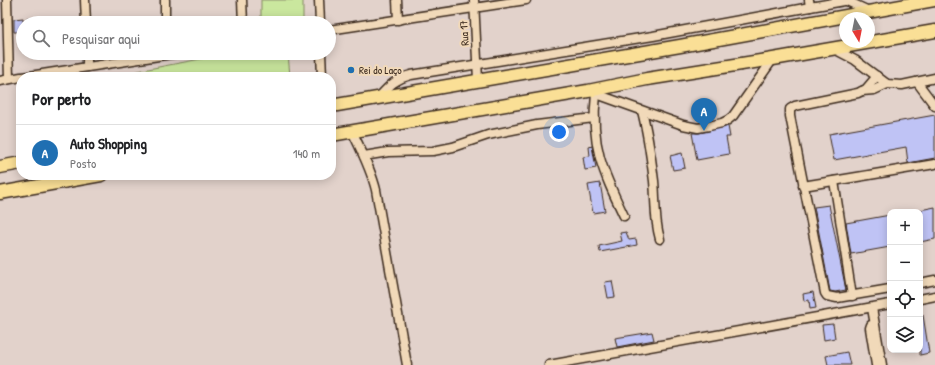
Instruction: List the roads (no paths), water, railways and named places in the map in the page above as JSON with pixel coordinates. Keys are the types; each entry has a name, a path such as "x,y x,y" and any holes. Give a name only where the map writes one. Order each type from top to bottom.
{"highway":[{"path":"871,12 934,0"},
{"path":"336,103 378,98 839,18"},
{"path":"336,134 592,92 647,79 773,60 935,31"},
{"path":"0,167 16,164"},
{"path":"0,193 74,180"},
{"path":"0,197 19,190"}],"street":[{"path":"7,0 9,79"},
{"path":"85,0 86,16"},
{"path":"165,0 166,16"},
{"path":"242,0 243,16"},
{"path":"319,0 320,16"},
{"path":"397,0 398,20"},
{"path":"336,29 398,20 474,4 526,0"},
{"path":"378,98 390,85 403,77 653,36 809,4 848,0 871,12"},
{"name":"Rua 17","path":"474,4 478,80"},
{"path":"834,49 856,60 888,84"},
{"path":"87,60 87,67"},
{"path":"54,72 130,60"},
{"path":"321,60 322,72"},
{"path":"624,216 609,184 600,159 595,139 592,92 689,127 709,126 722,123 733,116 773,60"},
{"path":"862,92 877,76"},
{"path":"0,81 16,78"},
{"path":"887,290 833,298 827,296 824,291 803,186 790,109 795,106 874,90 888,84 902,85 935,78"},
{"path":"917,82 935,106"},
{"path":"642,111 648,136 654,182 655,216 660,239"},
{"path":"364,156 388,152 433,151 453,147 488,135 537,125 594,118"},
{"path":"352,131 374,179 407,365"},
{"path":"803,186 935,164"},
{"path":"834,181 852,296"},
{"path":"923,282 935,280"},
{"path":"923,298 935,296"},
{"path":"549,365 887,305"},
{"path":"872,308 882,365"},
{"path":"874,321 870,328 876,365"}],"place":[{"name":"Rei do Laço","path":"351,70"},
{"name":"Auto Shopping","path":"704,131"}]}
